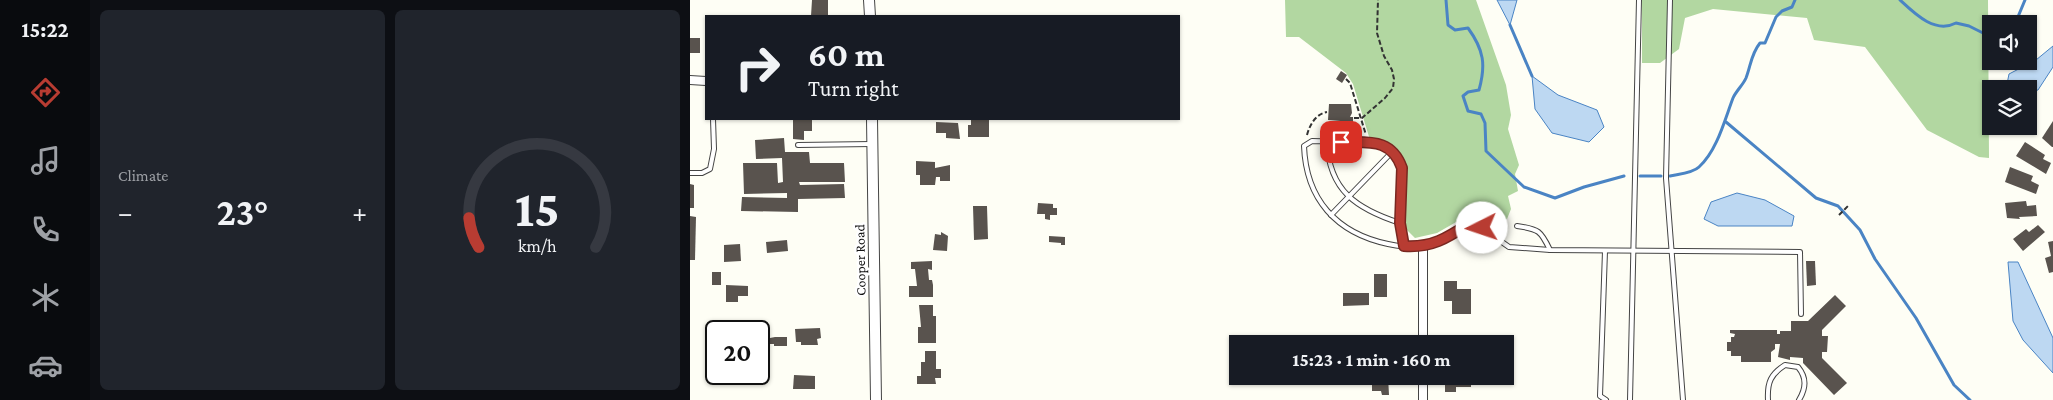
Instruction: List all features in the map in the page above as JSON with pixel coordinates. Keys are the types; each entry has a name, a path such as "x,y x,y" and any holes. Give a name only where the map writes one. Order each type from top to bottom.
{"street":[{"path":"869,0 870,15"},
{"path":"690,80 705,81"},
{"name":"Cooper Road","path":"872,120 876,400"},
{"path":"1423,247 1423,335"},
{"path":"1423,385 1423,400"}],"lane":[{"path":"1630,400 1639,0"},
{"path":"1670,0 1666,178 1684,400"},
{"path":"690,173 702,173 710,169 714,149 713,120"},
{"path":"1404,246 1400,223 1402,168 1392,152 1381,143 1312,141 1304,146 1305,168 1313,188 1331,215 1343,227 1374,241 1404,246 1423,247 1453,234 1470,223 1482,228 1509,247 1634,252 1672,250 1800,252 1802,314"},
{"path":"1327,142 1328,159 1334,177 1349,197 1359,206 1400,223"},
{"path":"798,145 872,144"},
{"path":"1331,215 1392,152"},
{"path":"1518,226 1535,228 1543,236 1550,250"},
{"path":"1605,251 1600,396 1606,400"},
{"path":"1768,400 1768,384 1773,373 1785,365 1798,367 1804,374 1806,383 1799,400"}],"path":[{"path":"1354,118 1362,118 1385,98 1393,88 1392,70 1384,56 1376,33 1378,0"},
{"path":"1346,79 1350,83 1368,143"},
{"path":"1307,144 1308,132 1313,121 1318,114 1327,112"},
{"path":"1839,215 1848,206"}],"green space":[{"path":"1285,0 1476,0 1506,85 1511,115 1508,129 1519,165 1515,174 1518,191 1508,196 1511,209 1507,219 1499,222 1484,206 1437,233 1415,238 1405,228 1401,155 1386,141 1370,140 1353,84 1346,73 1299,37 1286,37"},
{"path":"1642,0 1988,0 1988,15 1982,15 1982,70 1988,70 1989,80 1982,80 1982,135 1989,135 1989,158 1979,157 1927,130 1865,47 1814,40 1807,18 1713,9 1685,18 1679,49 1660,63 1642,63"}],"water":[{"path":"1497,0 1517,0 1510,25"},
{"path":"2053,46 2053,67 2038,90 2037,80 2008,80 2009,74 2017,70 2037,70 2037,59"},
{"path":"1532,76 1558,95 1597,110 1604,127 1589,142 1552,133 1535,109"},
{"path":"1737,193 1765,200 1794,216 1792,226 1718,226 1704,219 1711,202"},
{"path":"2008,262 2018,262 2053,338 2053,373 2023,340 2013,321"}],"building":[{"path":"812,0 828,0 828,15 811,15"},
{"path":"690,38 700,38 700,53 690,53"},
{"path":"1341,71 1347,75 1342,83 1336,79"},
{"path":"1329,104 1351,104 1352,113 1350,117 1353,117 1353,122 1328,120"},
{"path":"793,120 812,120 812,131 804,131 804,140 793,139"},
{"path":"971,120 989,120 989,137 968,137 968,125 971,125"},
{"path":"2053,121 2053,147 2052,147 2042,138"},
{"path":"936,122 958,123 960,139 946,138 946,133 936,133"},
{"path":"784,138 785,152 809,152 810,163 844,163 845,182 799,182 800,185 844,184 845,198 798,199 798,212 741,211 742,197 787,198 787,193 744,194 743,163 777,163 778,183 783,182 782,158 756,159 755,140"},
{"path":"2025,142 2045,155 2043,159 2051,163 2046,174 2016,156"},
{"path":"916,161 935,162 935,168 950,165 950,181 940,181 940,177 936,177 935,185 920,185 920,175 916,175"},
{"path":"2010,167 2033,176 2031,181 2039,185 2036,194 2005,182"},
{"path":"690,184 694,185 694,208 690,208"},
{"path":"2026,201 2027,206 2036,205 2037,216 2019,217 2020,219 2007,218 2005,203"},
{"path":"1038,203 1053,204 1053,208 1057,208 1057,215 1050,215 1050,220 1045,219 1045,214 1037,214"},
{"path":"973,206 987,206 988,239 974,240"},
{"path":"690,216 696,217 695,260 690,260"},
{"path":"2038,225 2045,232 2023,251 2013,239 2026,229 2029,232"},
{"path":"941,232 948,236 947,251 933,250 935,234 941,235"},
{"path":"1049,236 1065,237 1065,245 1049,242"},
{"path":"787,240 788,251 767,253 766,242"},
{"path":"2053,241 2053,272 2049,273 2045,258 2051,256 2048,242"},
{"path":"740,244 741,261 724,262 724,245"},
{"path":"932,261 932,270 928,269 929,280 932,280 933,285 933,297 909,297 909,286 917,286 915,269 911,269 911,262"},
{"path":"1806,261 1815,261 1816,285 1807,286"},
{"path":"712,272 721,272 721,285 712,285"},
{"path":"1374,274 1387,274 1387,297 1374,297"},
{"path":"1444,281 1457,281 1457,289 1471,289 1471,314 1452,314 1452,301 1444,301"},
{"path":"726,285 748,286 748,296 738,296 738,302 726,302"},
{"path":"1343,293 1369,293 1369,305 1343,306"},
{"path":"1835,295 1846,306 1822,330 1822,336 1828,336 1827,352 1822,352 1822,358 1847,383 1834,395 1803,363 1803,358 1790,357 1790,360 1778,357 1780,344 1775,344 1775,349 1771,352 1771,362 1741,362 1741,356 1731,356 1731,351 1727,351 1727,342 1731,342 1731,337 1734,337 1735,334 1730,333 1730,330 1777,330 1777,334 1780,334 1780,331 1791,331 1791,321 1808,321"},
{"path":"919,305 933,305 933,316 936,316 936,343 918,343 918,327 921,327"},
{"path":"820,328 821,338 817,339 818,345 801,345 801,342 796,342 795,329"},
{"path":"787,337 787,346 774,346 774,344 770,344 770,338"},
{"path":"925,351 936,351 936,369 941,369 941,378 935,378 936,384 917,384 917,376 921,376 921,362 925,362"},
{"path":"794,375 815,376 815,389 793,389"},
{"path":"1372,385 1388,385 1389,395 1382,395 1381,391 1372,391"},
{"path":"1445,385 1471,385 1471,387 1456,387 1456,392 1445,392"}],"waterway":[{"path":"1446,0 1448,25 1455,30 1468,28 1477,43 1482,58 1483,65 1479,90 1468,92 1463,96 1468,111 1481,114 1485,123 1486,151 1524,187 1555,198 1584,187 1624,176"},
{"path":"1670,176 1693,171 1699,167 1711,152 1716,144 1733,98 1746,78 1757,47 1760,43 1765,43 1776,17 1782,11 1792,7 1795,0"},
{"path":"1900,0 1912,11 1933,24 1948,26 1956,23 1969,26 1982,32"},
{"path":"2019,15 2025,0"},
{"path":"1510,25 1532,76"},
{"path":"1726,122 1816,198 1838,206 1860,230 1875,259 1916,318 1954,385 1970,400"},
{"path":"1640,176 1661,176"}],"route":[{"path":"1341,142 1381,143 1387,146 1400,161 1402,168 1400,223 1404,246 1423,247 1453,234 1470,223 1482,228"}]}
